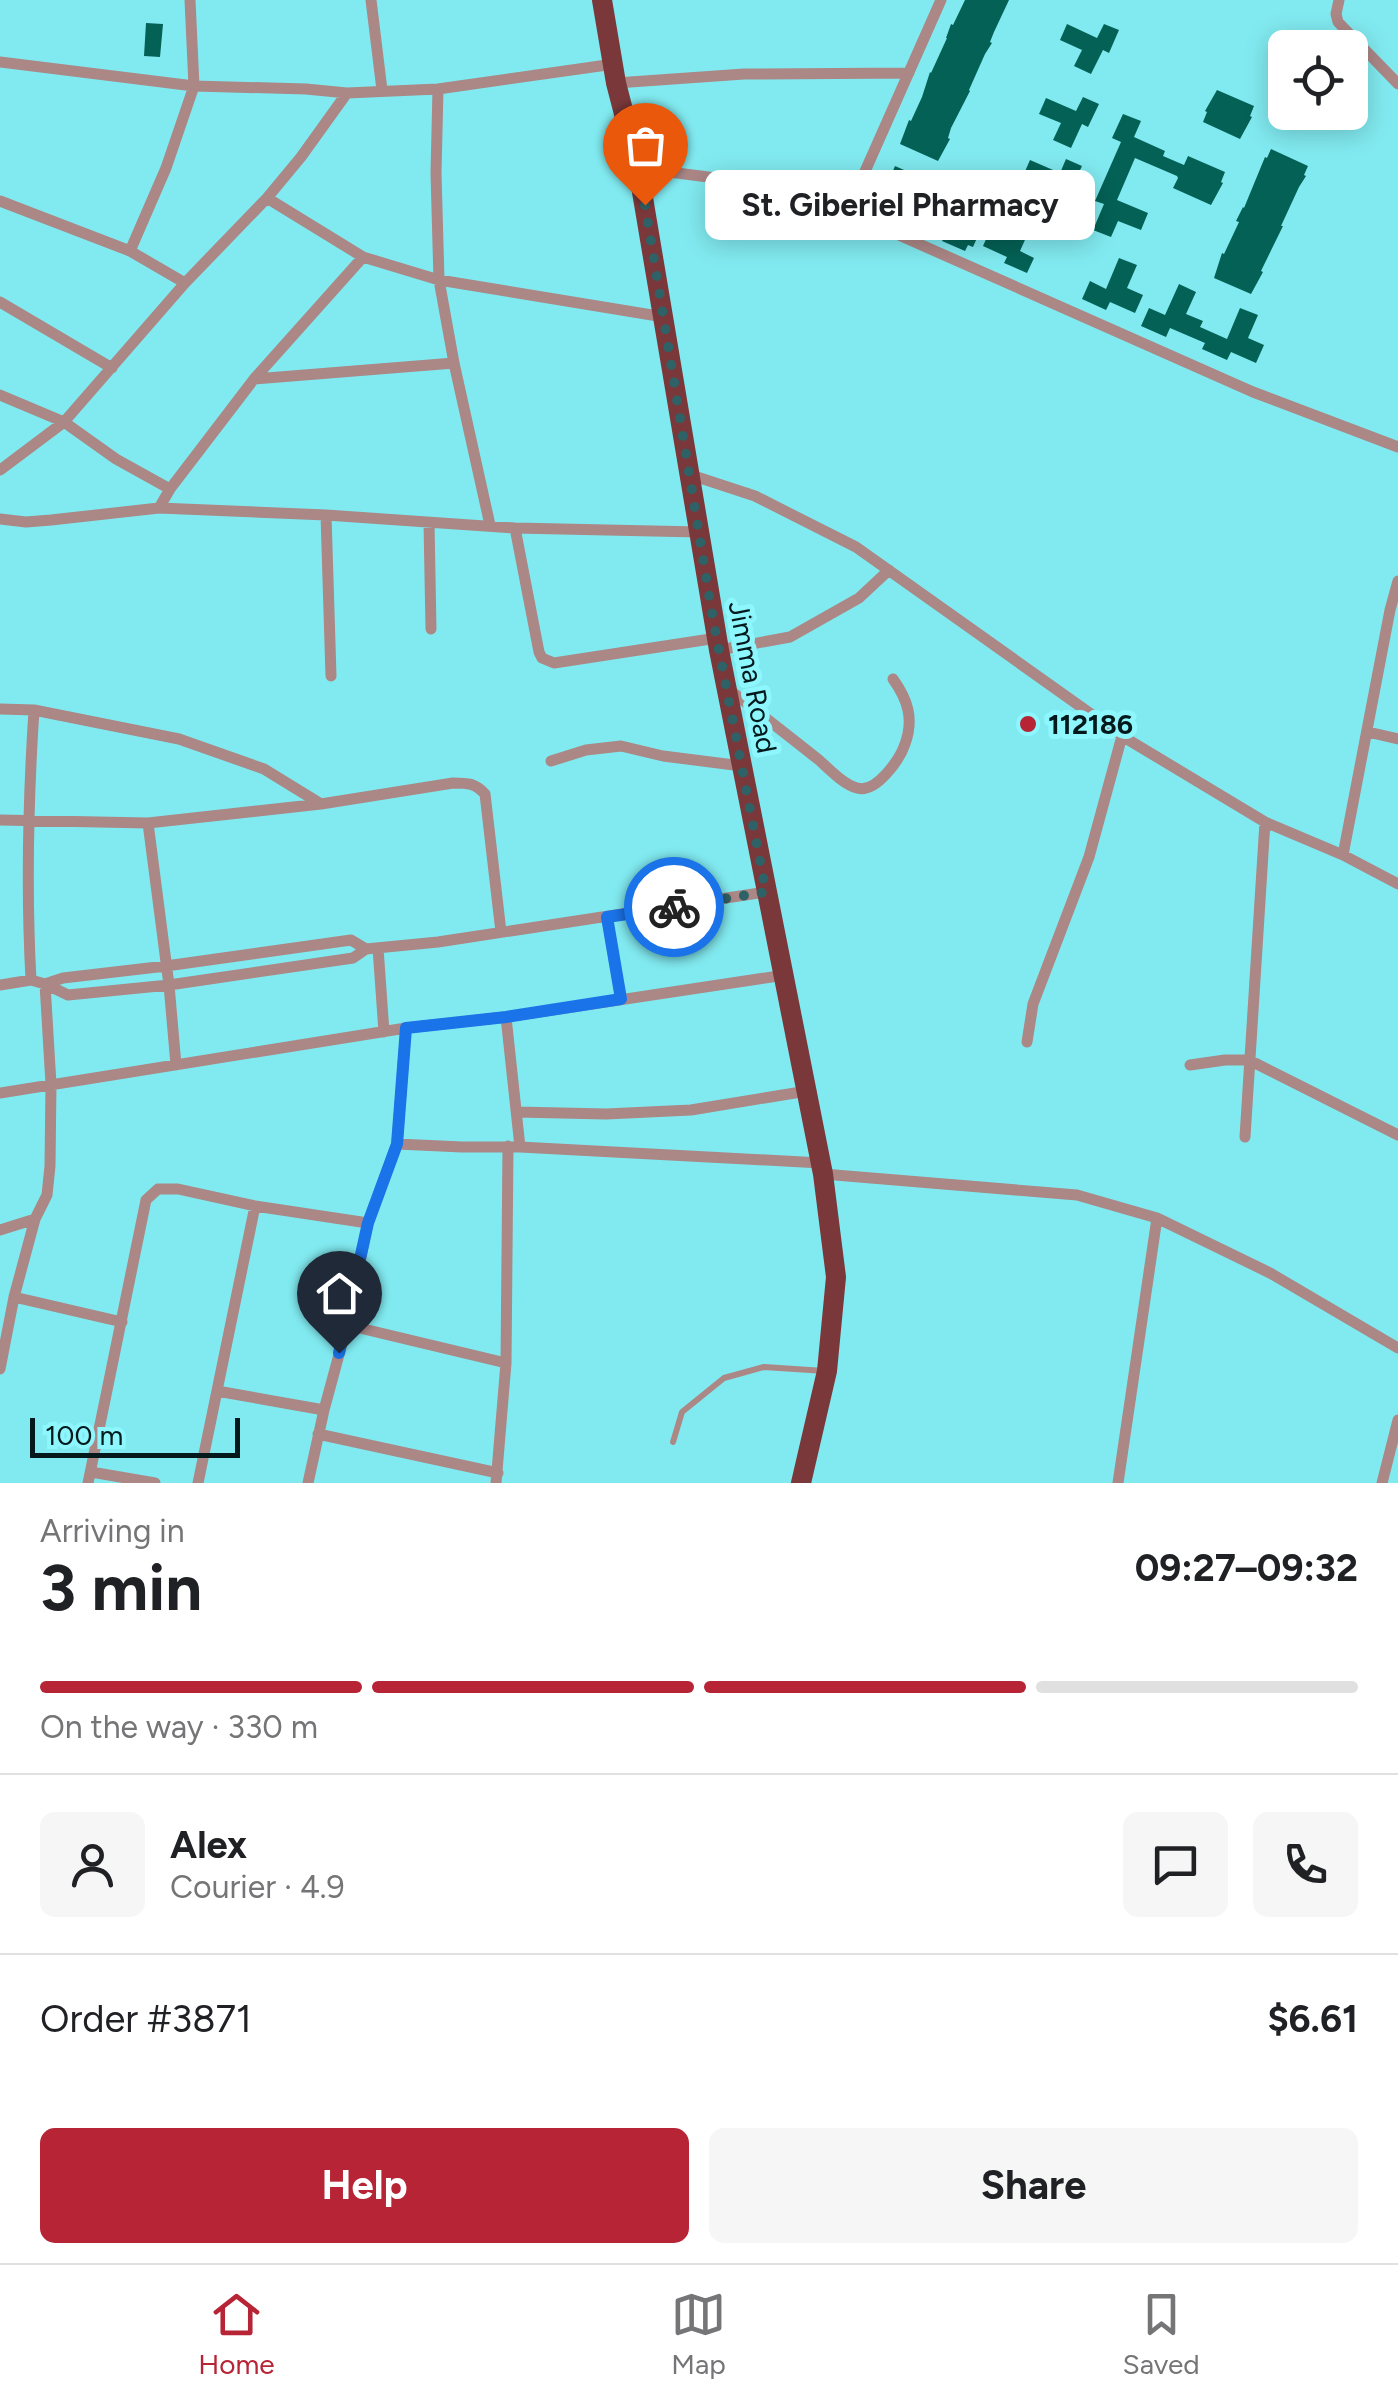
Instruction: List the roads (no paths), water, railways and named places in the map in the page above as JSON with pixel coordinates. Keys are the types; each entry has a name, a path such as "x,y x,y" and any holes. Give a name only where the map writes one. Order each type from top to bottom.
{"highway":[{"name":"Jimma Road","path":"602,0 638,168 718,644 822,1168 836,1277 827,1372 801,1483"}],"street":[{"path":"130,251 166,168 194,86 190,0"},
{"path":"371,0 382,90"},
{"path":"847,212 942,0"},
{"path":"1338,0 1338,22 1398,84"},
{"path":"0,62 194,86 346,93 438,90 615,74 909,72"},
{"path":"438,90 439,280 490,526"},
{"path":"0,470 64,422 184,283 267,198 346,93"},
{"path":"638,168 747,182 847,212 1253,392 1398,447"},
{"path":"267,198 363,257 439,280 664,317"},
{"path":"0,202 130,251 184,283"},
{"path":"159,508 254,379 363,257"},
{"path":"0,302 112,368"},
{"path":"254,379 454,363"},
{"path":"0,394 64,422 116,459 170,489"},
{"path":"691,475 755,496 856,547 1122,736 1266,822 1398,884"},
{"path":"0,518 26,522 159,508 515,528 699,532"},
{"path":"326,515 331,676"},
{"path":"429,523 432,629"},
{"path":"515,528 539,652 554,663 790,636 859,598 888,570"},
{"path":"1343,855 1398,581"},
{"path":"727,688 832,771 863,788 897,762 910,730 909,708 893,679"},
{"path":"0,709 34,710 180,739 264,769 321,804"},
{"path":"31,980 27,902 34,710"},
{"path":"1368,732 1398,739"},
{"path":"1027,1042 1033,1004 1089,857 1122,736"},
{"path":"551,760 621,746 742,766"},
{"path":"0,820 148,823 321,804 453,782 470,783 485,794 501,932"},
{"path":"1245,1137 1266,822"},
{"path":"148,823 176,1065"},
{"path":"0,986 31,980 68,995 169,985 353,958 372,948 438,942 766,892"},
{"path":"607,917 621,999"},
{"path":"45,984 63,978 352,940 372,948"},
{"path":"372,948 384,1032"},
{"path":"0,1092 406,1028 785,975"},
{"path":"0,1369 35,1219 47,1195 50,1084 45,984"},
{"path":"318,1434 497,1478 506,1363 516,1112 506,1017"},
{"path":"308,1483 368,1223 397,1144 406,1028"},
{"path":"1190,1065 1249,1060 1398,1135"},
{"path":"516,1112 606,1114 691,1110 808,1091"},
{"path":"397,1144 514,1146 822,1168 1077,1195 1156,1218 1270,1273 1398,1348"},
{"path":"154,1483 90,1477 146,1200 158,1189 178,1189 255,1206 368,1223"},
{"path":"198,1483 255,1206"},
{"path":"1118,1483 1156,1218"},
{"path":"0,1230 35,1219"},
{"path":"14,1297 122,1322"},
{"path":"346,1324 506,1363"},
{"path":"217,1391 324,1410"},
{"path":"1382,1483 1398,1420"}],"lane":[{"path":"672,1442 682,1412 724,1378 764,1367 827,1372"}],"place":[{"name":"St. Giberiel Pharmacy","path":"645,205"},
{"name":"112186","path":"1028,724"}]}
